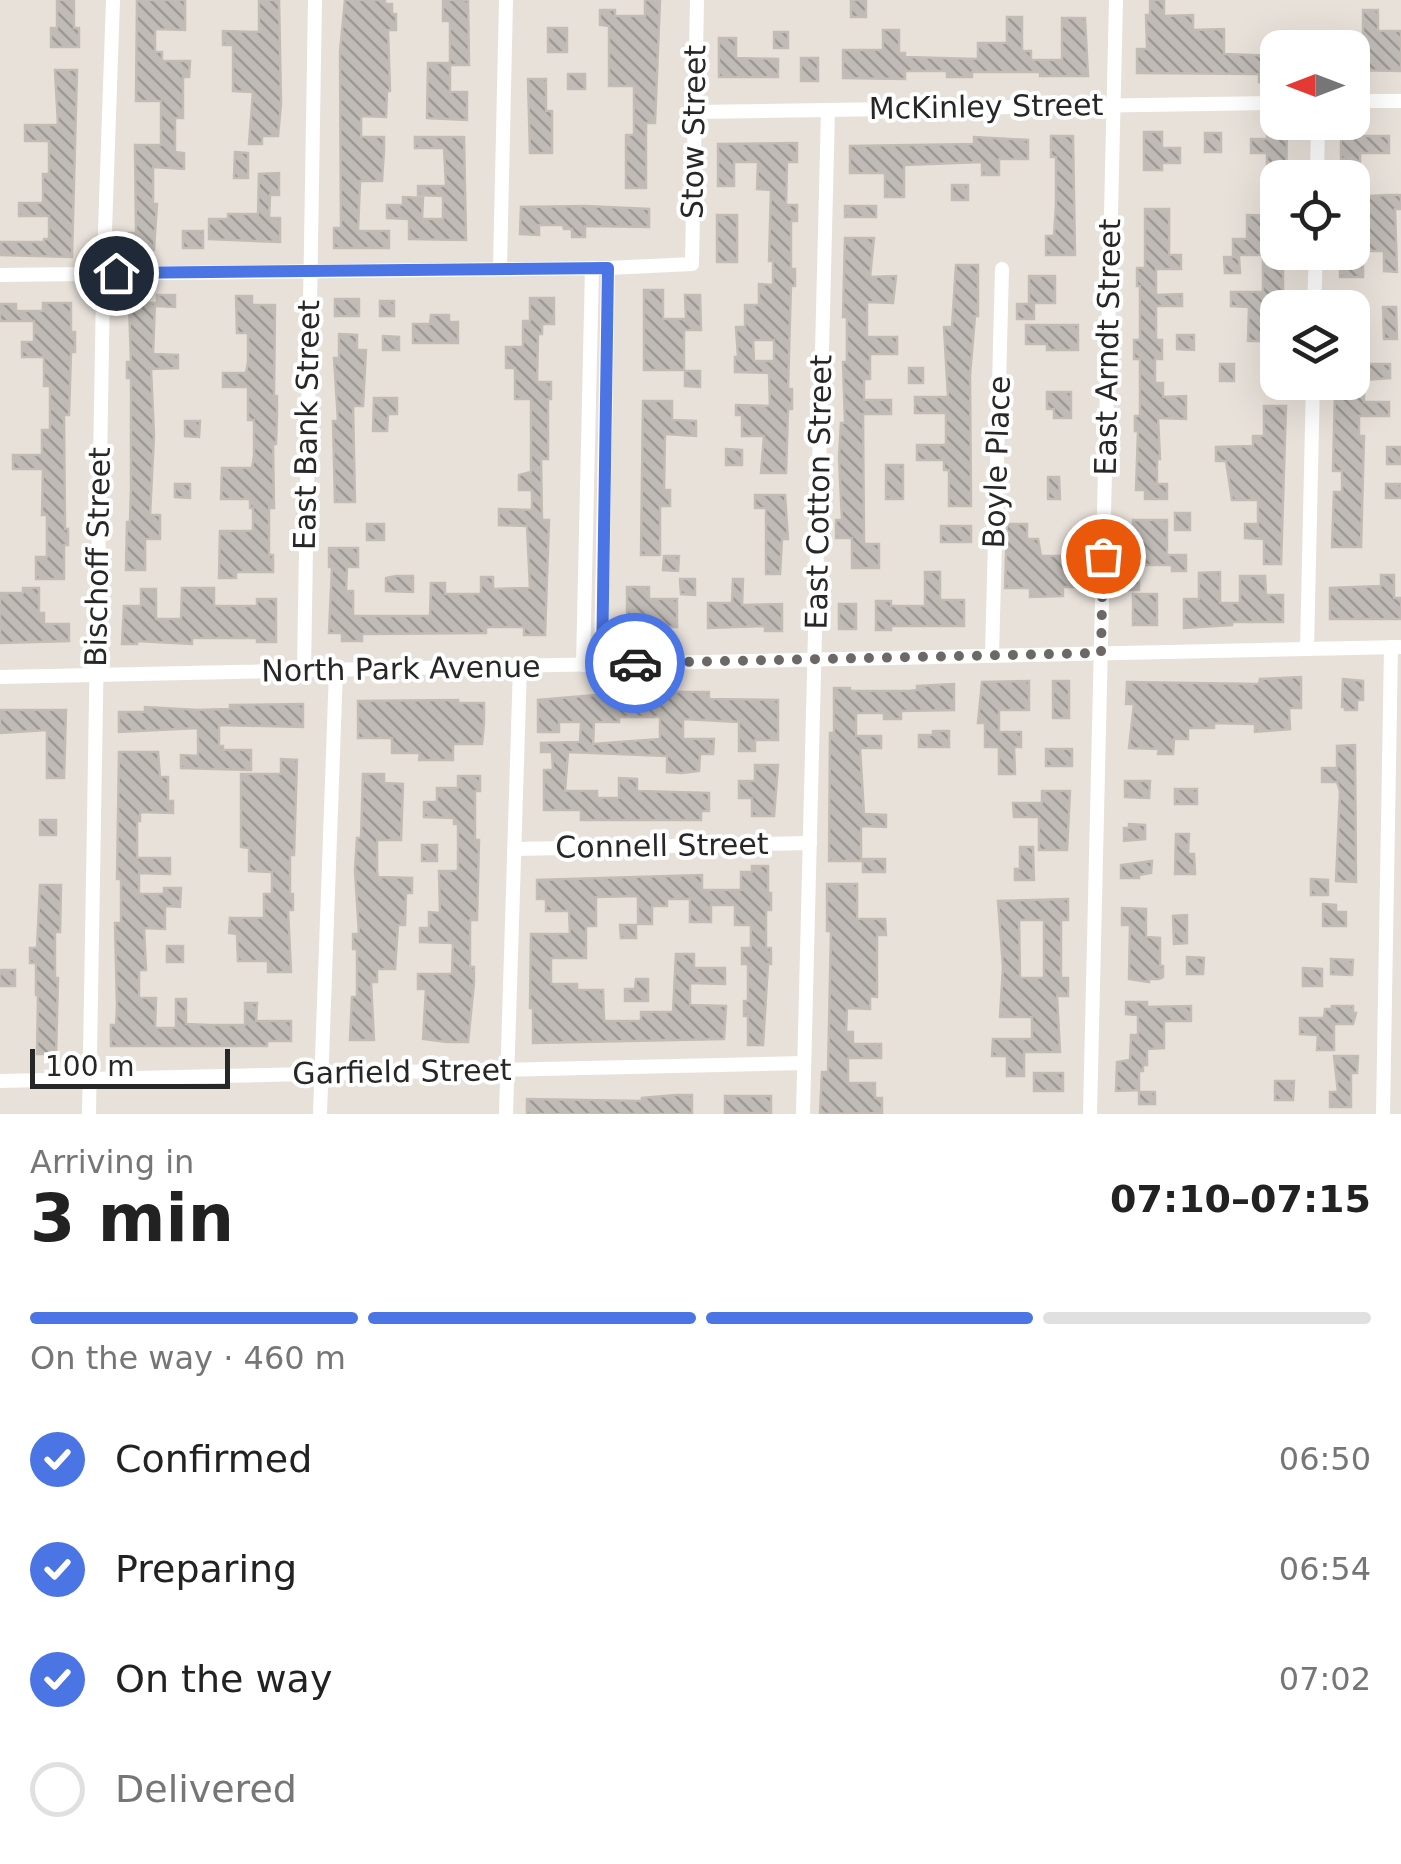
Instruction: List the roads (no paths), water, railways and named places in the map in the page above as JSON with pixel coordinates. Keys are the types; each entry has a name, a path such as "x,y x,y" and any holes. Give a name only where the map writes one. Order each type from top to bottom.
{"street":[{"name":"Bischoff Street","path":"89,1114 103,273 113,0"},
{"name":"East Bank Street","path":"304,670 314,0"},
{"path":"500,268 506,0"},
{"name":"Stow Street","path":"608,268 692,264 696,0"},
{"name":"East Arndt Street","path":"1090,1114 1116,0"},
{"path":"1370,102 1401,101"},
{"name":"McKinley Street","path":"694,112 1260,102"},
{"name":"East Cotton Street","path":"803,1114 828,110"},
{"path":"583,666 592,268"},
{"path":"0,275 608,268 602,664"},
{"name":"Boyle Place","path":"992,656 1002,269"},
{"path":"1307,649 1313,400"},
{"path":"1383,1114 1396,647"},
{"name":"North Park Avenue","path":"0,677 1396,647"},
{"path":"506,1114 520,666"},
{"path":"320,1114 336,670"},
{"name":"Connell Street","path":"514,849 810,843"},
{"name":"Garfield Street","path":"0,1081 804,1064"}]}
